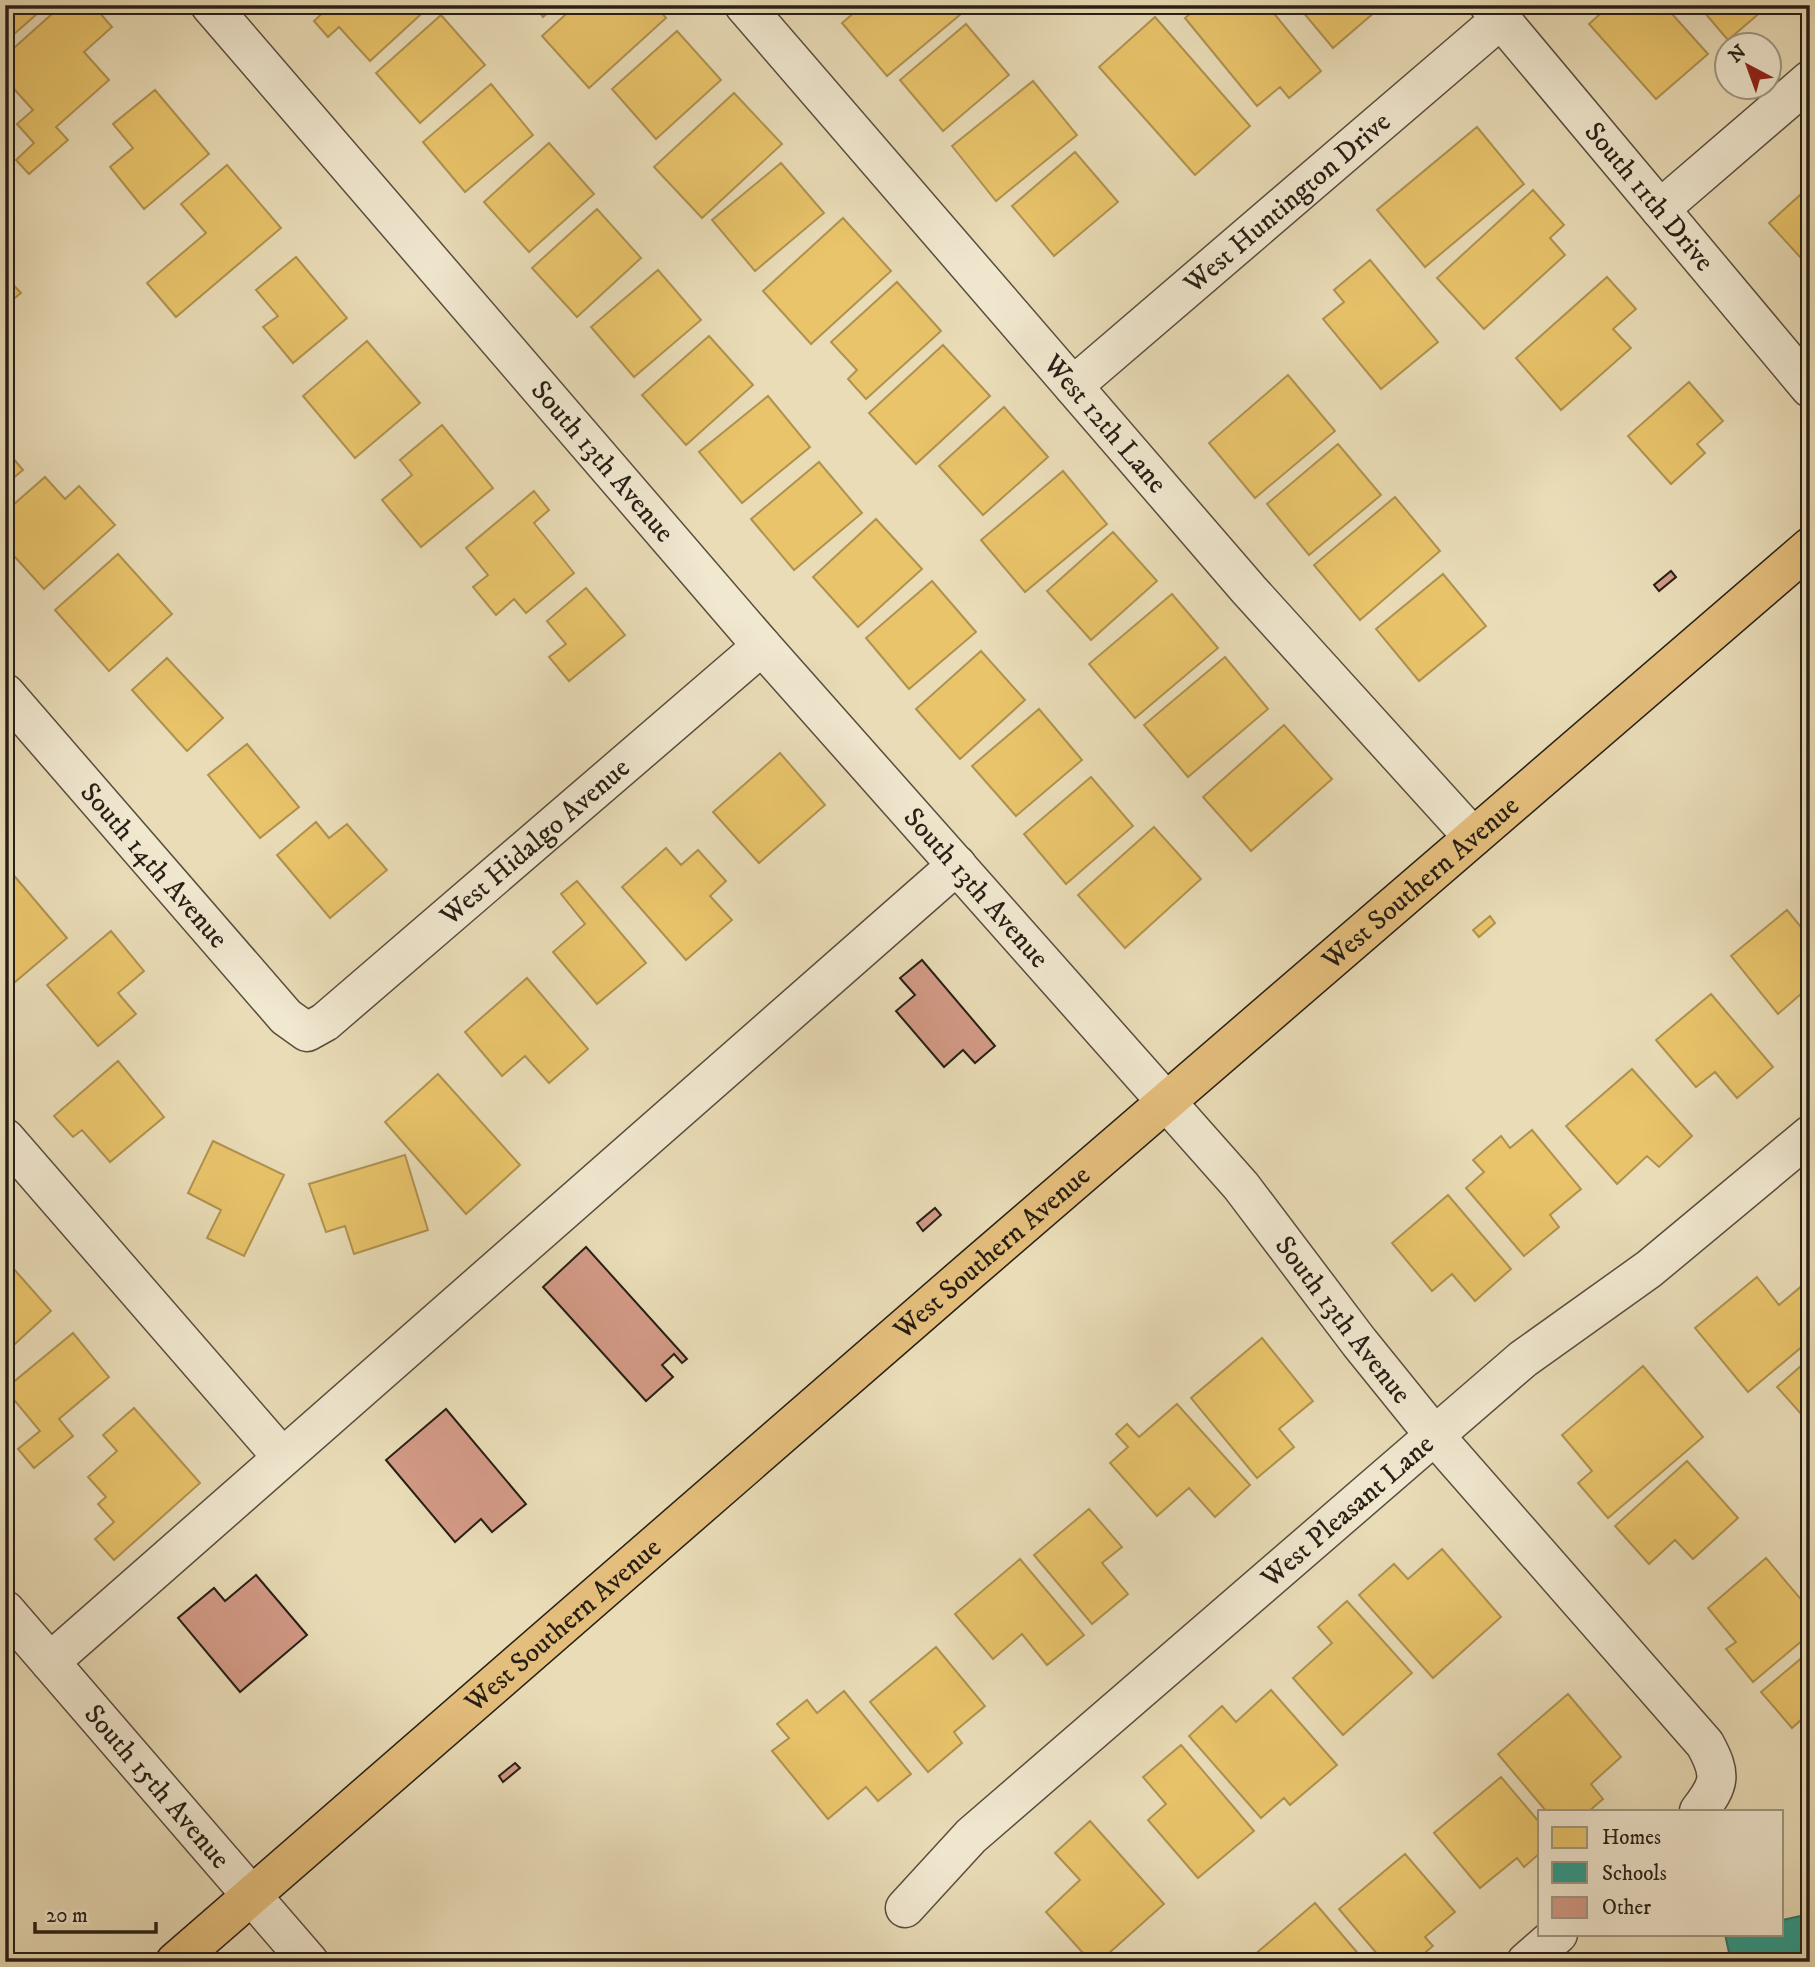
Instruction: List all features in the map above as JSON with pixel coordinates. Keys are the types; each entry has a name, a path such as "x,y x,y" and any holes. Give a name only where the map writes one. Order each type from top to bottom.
{"main road":[{"name":"West Southern Avenue","path":"175,1962 1166,1101 1810,547"}],"street":[{"name":"South 13th Avenue","path":"210,5 762,646 1241,1186 1359,1342 1435,1436 1705,1744 1715,1765 1708,1799"},
{"name":"West 12th Lane","path":"748,7 1249,590 1473,837"},
{"name":"West Huntington Drive","path":"1073,386 1495,12"},
{"name":"South 11th Drive","path":"1495,12 1810,388"},
{"path":"1660,209 1810,80"},
{"name":"West Hidalgo Avenue","path":"307,1032 325,1022 762,646"},
{"name":"South 14th Avenue","path":"5,693 286,1017 307,1032"},
{"path":"50,1662 957,865"},
{"path":"5,1138 282,1457"},
{"name":"West Pleasant Lane","path":"905,1908 971,1836 1523,1359 1650,1269 1806,1145"},
{"name":"South 15th Avenue","path":"5,1610 309,1962"},
{"path":"1526,1962 1556,1936"}],"building: Homes":[{"path":"5,5 45,5 46,6 5,42"},
{"path":"62,5 93,5 112,27 84,52 109,80 56,127 68,140 29,174 16,160 34,143 17,124 33,110 5,79 5,56"},
{"path":"331,5 431,5 370,61 339,27 328,37 314,21"},
{"path":"534,5 557,5 543,17"},
{"path":"576,5 655,5 666,18 589,88 542,36"},
{"path":"863,5 966,5 968,8 887,76 842,23"},
{"path":"1200,5 1267,5 1321,71 1289,98 1280,87 1257,106 1185,18"},
{"path":"1297,5 1383,5 1333,48"},
{"path":"1610,5 1664,5 1708,54 1656,99 1589,24"},
{"path":"1698,5 1756,5 1762,11 1737,32 1721,32"},
{"path":"441,15 485,65 420,123 376,73"},
{"path":"1155,17 1250,126 1195,175 1099,67"},
{"path":"966,24 1009,75 943,131 900,80"},
{"path":"677,31 721,80 656,139 612,89"},
{"path":"1033,81 1077,135 996,201 952,146"},
{"path":"491,84 533,135 465,192 423,142"},
{"path":"155,90 209,154 144,209 110,167 133,148 113,124"},
{"path":"734,93 782,144 702,218 654,167"},
{"path":"1477,127 1524,184 1425,267 1377,210"},
{"path":"549,143 594,194 529,252 484,202"},
{"path":"1075,152 1118,202 1054,256 1012,206"},
{"path":"781,163 824,213 755,271 712,220"},
{"path":"227,165 281,228 176,317 147,283 206,233 181,204"},
{"path":"1810,186 1810,268 1769,223"},
{"path":"1533,190 1564,225 1550,238 1565,255 1484,329 1437,278"},
{"path":"597,209 641,258 577,317 532,268"},
{"path":"843,218 891,271 811,344 763,291"},
{"path":"296,257 347,318 293,363 263,327 278,316 256,290"},
{"path":"1370,260 1438,342 1381,389 1323,319 1344,302 1334,290"},
{"path":"658,270 701,320 634,377 591,327"},
{"path":"5,276 21,293 5,306"},
{"path":"1607,277 1636,309 1613,329 1631,348 1561,410 1516,358"},
{"path":"897,282 941,331 866,399 848,379 857,370 831,342"},
{"path":"709,336 753,385 686,445 642,395"},
{"path":"367,341 420,403 355,458 303,396"},
{"path":"943,345 990,396 916,464 869,413"},
{"path":"1288,375 1335,431 1255,498 1209,443"},
{"path":"1689,382 1723,421 1697,444 1705,453 1671,484 1628,436"},
{"path":"768,396 810,447 742,503 699,452"},
{"path":"1004,407 1048,457 983,515 939,466"},
{"path":"442,425 493,488 421,547 382,500 412,475 400,460"},
{"path":"1338,444 1381,495 1309,555 1267,504"},
{"path":"5,449 23,470 5,485"},
{"path":"819,462 862,513 794,570 751,519"},
{"path":"1063,471 1107,524 1025,592 981,540"},
{"path":"45,477 65,499 79,486 115,525 44,589 5,546 5,512"},
{"path":"534,491 549,510 534,523 574,573 526,613 514,599 496,615 473,587 488,575 466,548"},
{"path":"1395,497 1440,551 1360,620 1314,565"},
{"path":"876,519 922,569 858,627 813,577"},
{"path":"1113,532 1157,581 1091,640 1047,591"},
{"path":"118,554 172,614 109,671 55,610"},
{"path":"1443,574 1486,626 1419,681 1376,629"},
{"path":"932,581 976,632 909,689 866,638"},
{"path":"586,588 625,635 569,681 549,657 566,644 547,621"},
{"path":"1172,594 1218,648 1135,718 1089,664"},
{"path":"981,651 1025,700 960,759 916,709"},
{"path":"1225,657 1268,709 1188,777 1144,725"},
{"path":"167,658 223,718 187,751 132,690"},
{"path":"1039,709 1082,760 1016,816 972,766"},
{"path":"1284,725 1332,779 1251,851 1203,797"},
{"path":"247,744 299,807 260,838 208,775"},
{"path":"780,753 825,805 759,863 713,812"},
{"path":"1091,777 1133,826 1066,884 1024,834"},
{"path":"316,822 329,838 347,824 387,870 330,918 277,855"},
{"path":"1154,827 1201,879 1125,948 1078,895"},
{"path":"666,848 681,865 698,850 726,881 710,896 732,920 686,960 622,887"},
{"path":"5,865 67,938 8,988 5,984"},
{"path":"577,881 646,963 597,1004 553,952 585,924 561,894"},
{"path":"1787,910 1810,938 1810,1005 1801,994 1778,1014 1731,956"},
{"path":"1490,916 1495,923 1479,937 1473,930"},
{"path":"111,931 144,971 118,993 136,1014 98,1046 47,985"},
{"path":"527,978 588,1049 549,1083 525,1056 502,1076 465,1032"},
{"path":"1711,994 1773,1067 1737,1098 1715,1072 1696,1087 1656,1040"},
{"path":"118,1061 164,1117 110,1162 82,1130 73,1137 54,1116"},
{"path":"1632,1069 1692,1136 1659,1167 1647,1156 1617,1184 1566,1126"},
{"path":"438,1074 520,1165 466,1214 385,1122"},
{"path":"1532,1130 1581,1189 1550,1215 1559,1227 1524,1256 1466,1188 1484,1172 1473,1160 1501,1136 1510,1148"},
{"path":"213,1141 284,1175 244,1256 207,1238 221,1210 188,1193"},
{"path":"405,1155 428,1230 354,1254 345,1226 326,1232 309,1184"},
{"path":"1448,1195 1511,1269 1475,1301 1452,1274 1432,1291 1392,1243"},
{"path":"5,1259 51,1311 5,1353"},
{"path":"1757,1277 1779,1305 1810,1279 1810,1340 1748,1392 1695,1328"},
{"path":"73,1333 109,1377 59,1419 73,1436 34,1468 18,1449 40,1431 5,1389"},
{"path":"1262,1338 1313,1401 1279,1429 1294,1447 1257,1478 1191,1398"},
{"path":"1810,1358 1810,1424 1777,1387"},
{"path":"1643,1366 1703,1437 1608,1518 1578,1483 1592,1471 1562,1435"},
{"path":"1177,1404 1250,1485 1215,1517 1189,1488 1157,1516 1110,1463 1128,1447 1116,1434 1127,1424 1139,1437"},
{"path":"134,1408 200,1483 114,1560 95,1539 114,1522 98,1504 106,1497 88,1477 117,1451 103,1435"},
{"path":"1687,1461 1738,1518 1693,1559 1675,1540 1649,1564 1615,1526"},
{"path":"1089,1509 1122,1547 1102,1563 1128,1594 1092,1624 1034,1555"},
{"path":"1442,1549 1501,1617 1433,1678 1359,1595 1394,1564 1408,1579"},
{"path":"1766,1558 1810,1610 1810,1634 1753,1682 1726,1649 1736,1642 1708,1608"},
{"path":"1020,1559 1084,1635 1047,1665 1022,1634 993,1659 955,1614"},
{"path":"1347,1601 1412,1673 1343,1735 1293,1678 1332,1643 1318,1627"},
{"path":"936,1647 985,1706 954,1732 962,1743 928,1772 870,1702"},
{"path":"1810,1651 1810,1712 1792,1728 1761,1692"},
{"path":"1271,1690 1337,1765 1290,1805 1284,1798 1261,1818 1189,1736 1222,1706 1236,1722"},
{"path":"844,1691 911,1774 878,1801 866,1787 828,1819 772,1751 789,1738 777,1724 807,1700 817,1713"},
{"path":"1568,1694 1621,1757 1591,1784 1603,1799 1590,1810 1545,1810 1498,1754"},
{"path":"1181,1745 1254,1831 1198,1878 1148,1820 1166,1804 1143,1777"},
{"path":"1501,1777 1538,1821 1538,1855 1524,1867 1517,1858 1480,1888 1434,1833"},
{"path":"1090,1821 1164,1904 1099,1962 1091,1962 1046,1912 1080,1880 1055,1853"},
{"path":"1405,1854 1455,1912 1425,1937 1433,1946 1414,1962 1384,1962 1339,1909"},
{"path":"1315,1903 1361,1957 1355,1962 1246,1962"}],"building: Schools":[{"path":"1810,1914 1810,1962 1731,1962 1725,1936 1784,1936 1784,1920"}],"building: Other":[{"path":"1671,571 1676,577 1659,591 1654,585"},
{"path":"922,960 995,1046 975,1063 963,1050 944,1067 896,1011 915,995 900,978"},
{"path":"935,1208 941,1215 923,1231 917,1223"},
{"path":"586,1247 687,1359 682,1363 674,1354 662,1365 673,1377 646,1401 543,1287"},
{"path":"446,1409 526,1504 492,1532 481,1519 455,1542 386,1460"},
{"path":"256,1575 307,1635 240,1692 178,1618 214,1588 225,1601"},
{"path":"515,1763 520,1768 503,1782 499,1776"}]}
